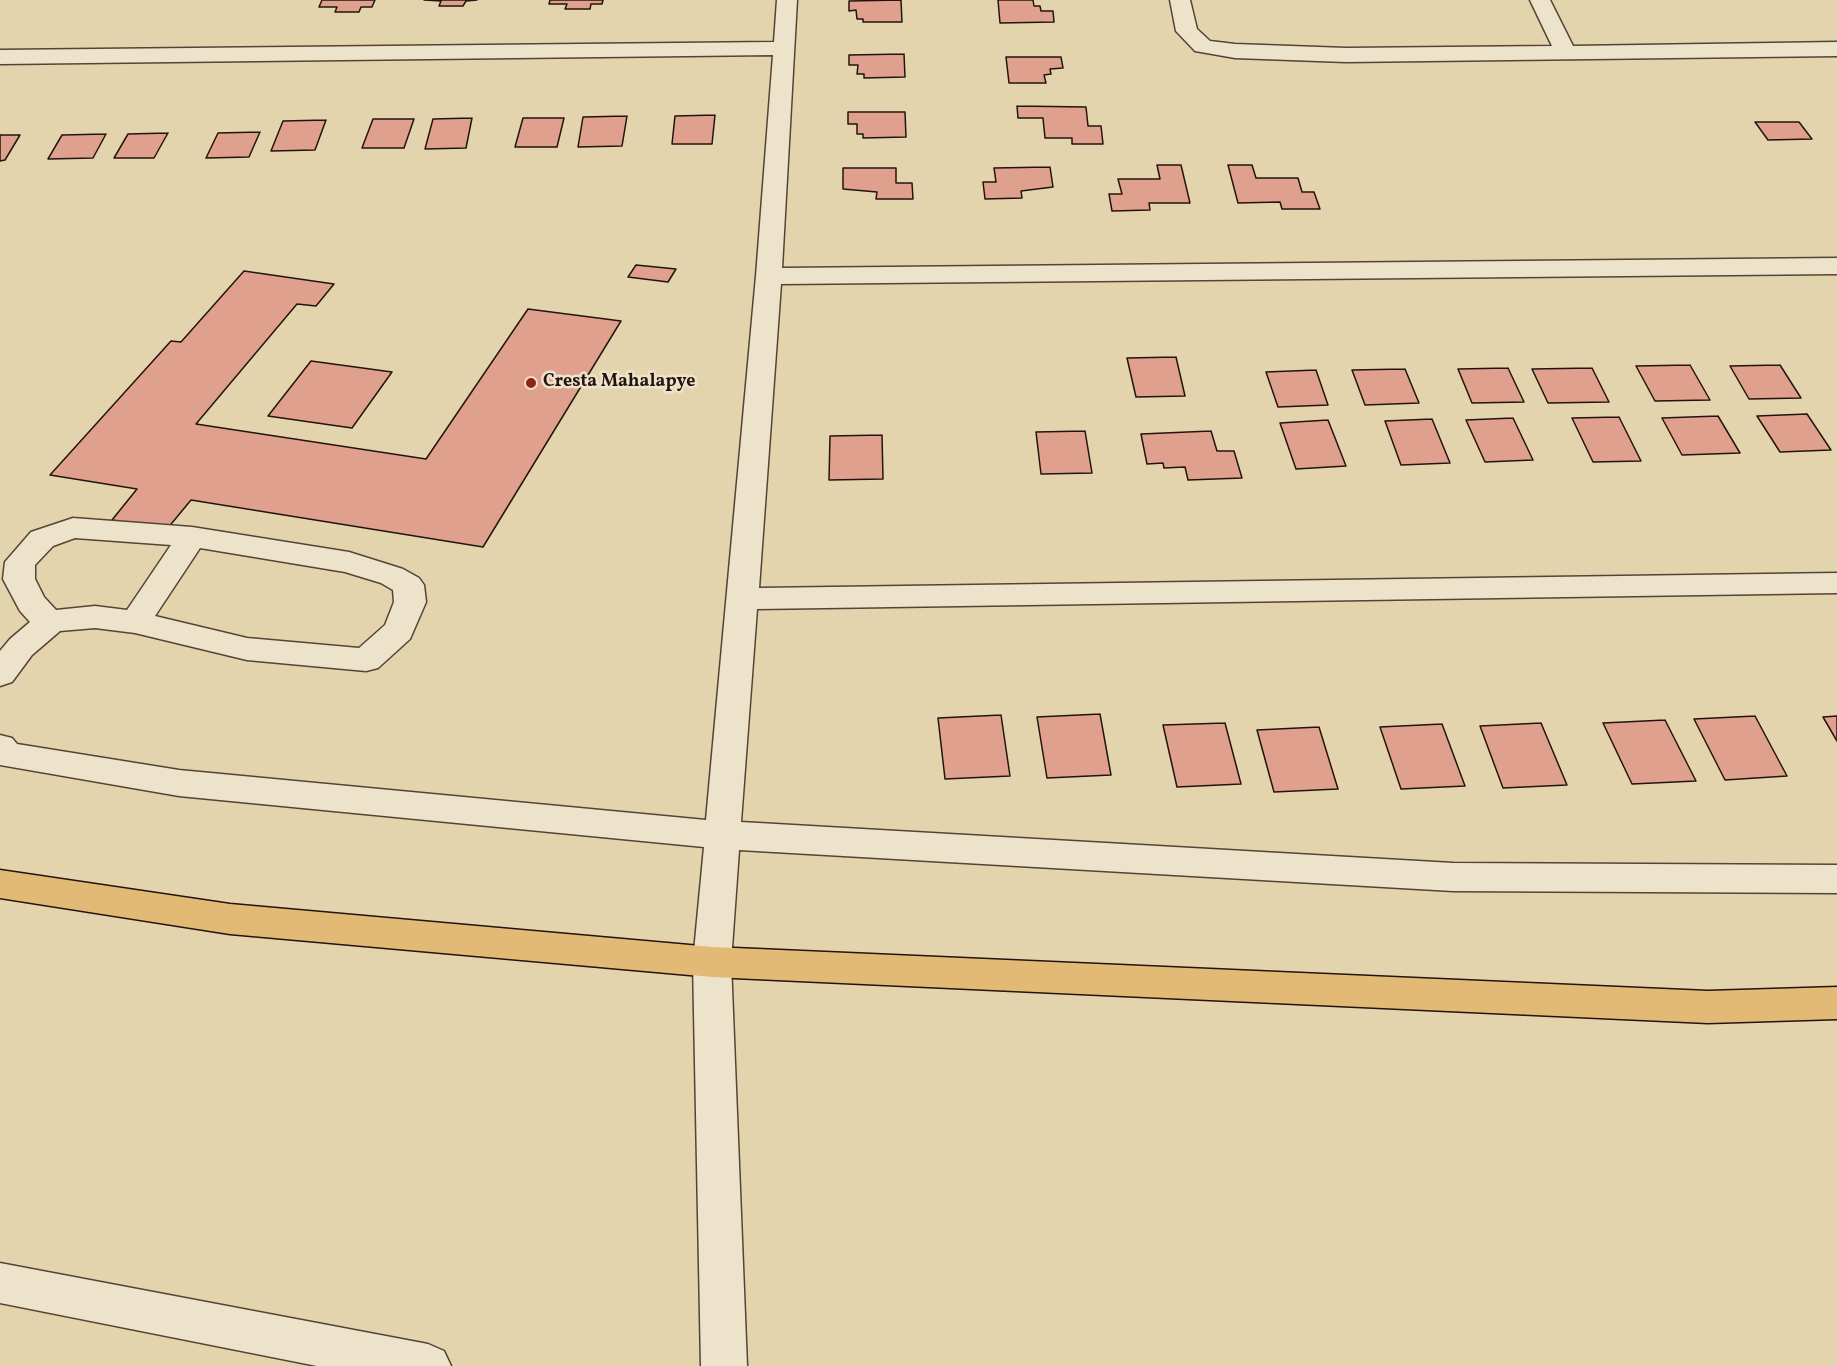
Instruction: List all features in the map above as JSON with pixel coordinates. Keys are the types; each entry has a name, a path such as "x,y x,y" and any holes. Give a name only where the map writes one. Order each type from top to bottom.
{"highway":[{"path":"0,884 230,919 712,962 1708,1007 1837,1003"}],"street":[{"path":"724,1366 712,962 768,276 787,0"},
{"path":"1180,0 1187,31 1203,45 1235,51 1346,55 1837,49"},
{"path":"1540,0 1565,51"},
{"path":"0,57 784,48"},
{"path":"768,276 1837,266"},
{"path":"0,674 21,647 49,623 70,618 95,617 135,622 247,649 366,660 399,631 411,602 408,585 392,576 349,562 192,537 73,528 42,539 20,562 19,579 31,603 49,623"},
{"path":"135,622 192,537"},
{"path":"741,599 1837,583"},
{"path":"0,747 7,755 179,783 722,835 1453,877 1837,879"},
{"path":"0,1283 428,1366"}],"building":[{"path":"322,0 375,0 372,7 361,7 359,12 335,12 337,7 319,7"},
{"path":"424,0 477,0 466,1 463,6 439,6 441,1"},
{"path":"550,0 603,0 602,4 591,4 590,9 565,9 567,4 549,4"},
{"path":"901,0 902,22 863,22 863,19 857,19 856,10 849,11 849,1"},
{"path":"998,0 1033,0 1034,6 1040,6 1041,11 1053,11 1054,22 1000,23"},
{"path":"904,54 905,77 864,78 864,74 857,74 858,65 849,65 849,55"},
{"path":"1006,57 1061,57 1063,68 1050,69 1051,74 1044,75 1046,83 1009,83"},
{"path":"1017,106 1086,107 1088,126 1101,126 1103,144 1072,144 1072,138 1045,138 1043,118 1018,118"},
{"path":"848,112 905,112 906,137 863,138 863,134 857,134 857,124 848,124"},
{"path":"715,115 712,144 672,144 675,116"},
{"path":"627,116 622,146 578,147 583,117"},
{"path":"472,118 466,148 425,149 433,119"},
{"path":"523,118 564,118 557,147 515,147"},
{"path":"373,119 414,119 404,148 362,148"},
{"path":"326,120 315,150 271,151 283,121"},
{"path":"1755,122 1799,122 1812,139 1768,140"},
{"path":"260,132 249,157 206,158 218,133"},
{"path":"168,133 154,158 114,158 128,134"},
{"path":"106,134 93,158 48,159 62,135"},
{"path":"0,135 20,135 5,160 0,161"},
{"path":"1157,165 1181,165 1190,203 1149,203 1150,210 1112,211 1109,194 1122,194 1118,179 1160,179"},
{"path":"1228,165 1252,165 1256,178 1298,178 1302,192 1314,192 1320,209 1282,209 1280,202 1238,203"},
{"path":"1050,167 1053,187 1021,191 1022,198 985,199 983,182 996,182 994,168"},
{"path":"843,168 896,168 896,183 912,183 913,199 876,199 877,192 843,189"},
{"path":"636,265 676,269 668,282 628,277"},
{"name":"Cresta Mahalapye","path":"244,271 334,284 316,306 297,304 196,424 426,459 528,309 621,321 483,547 191,500 167,529 112,520 137,489 50,475 171,341 181,342"},
{"path":"1176,357 1185,396 1136,397 1127,358"},
{"path":"311,361 392,372 352,428 268,416"},
{"path":"1690,365 1710,400 1655,401 1636,366"},
{"path":"1780,365 1801,398 1749,399 1730,366"},
{"path":"1508,368 1524,402 1472,403 1458,369"},
{"path":"1592,368 1609,402 1548,403 1532,369"},
{"path":"1405,369 1419,403 1365,405 1352,370"},
{"path":"1316,370 1328,405 1278,407 1266,372"},
{"path":"1807,414 1831,450 1780,452 1757,416"},
{"path":"1718,416 1740,453 1682,455 1662,418"},
{"path":"1619,417 1641,461 1593,462 1572,418"},
{"path":"1513,418 1533,460 1485,462 1466,420"},
{"path":"1432,419 1450,463 1401,465 1385,421"},
{"path":"1328,420 1346,466 1296,469 1280,423"},
{"path":"1085,431 1092,473 1041,474 1036,432"},
{"path":"1211,431 1217,451 1234,451 1242,478 1188,480 1185,467 1164,468 1163,463 1147,464 1141,434"},
{"path":"882,435 883,479 829,480 830,436"},
{"path":"1100,714 1111,775 1047,778 1037,717"},
{"path":"1001,715 1010,776 945,779 938,718"},
{"path":"1755,716 1787,776 1725,780 1694,719"},
{"path":"1837,716 1837,741 1823,717"},
{"path":"1665,720 1696,781 1632,784 1603,723"},
{"path":"1225,723 1241,784 1177,787 1163,725"},
{"path":"1541,723 1567,785 1503,788 1480,726"},
{"path":"1442,724 1465,786 1401,789 1380,727"},
{"path":"1319,727 1338,789 1274,792 1257,730"}],"place":[{"name":"Cresta Mahalapye","path":"531,383"}]}
